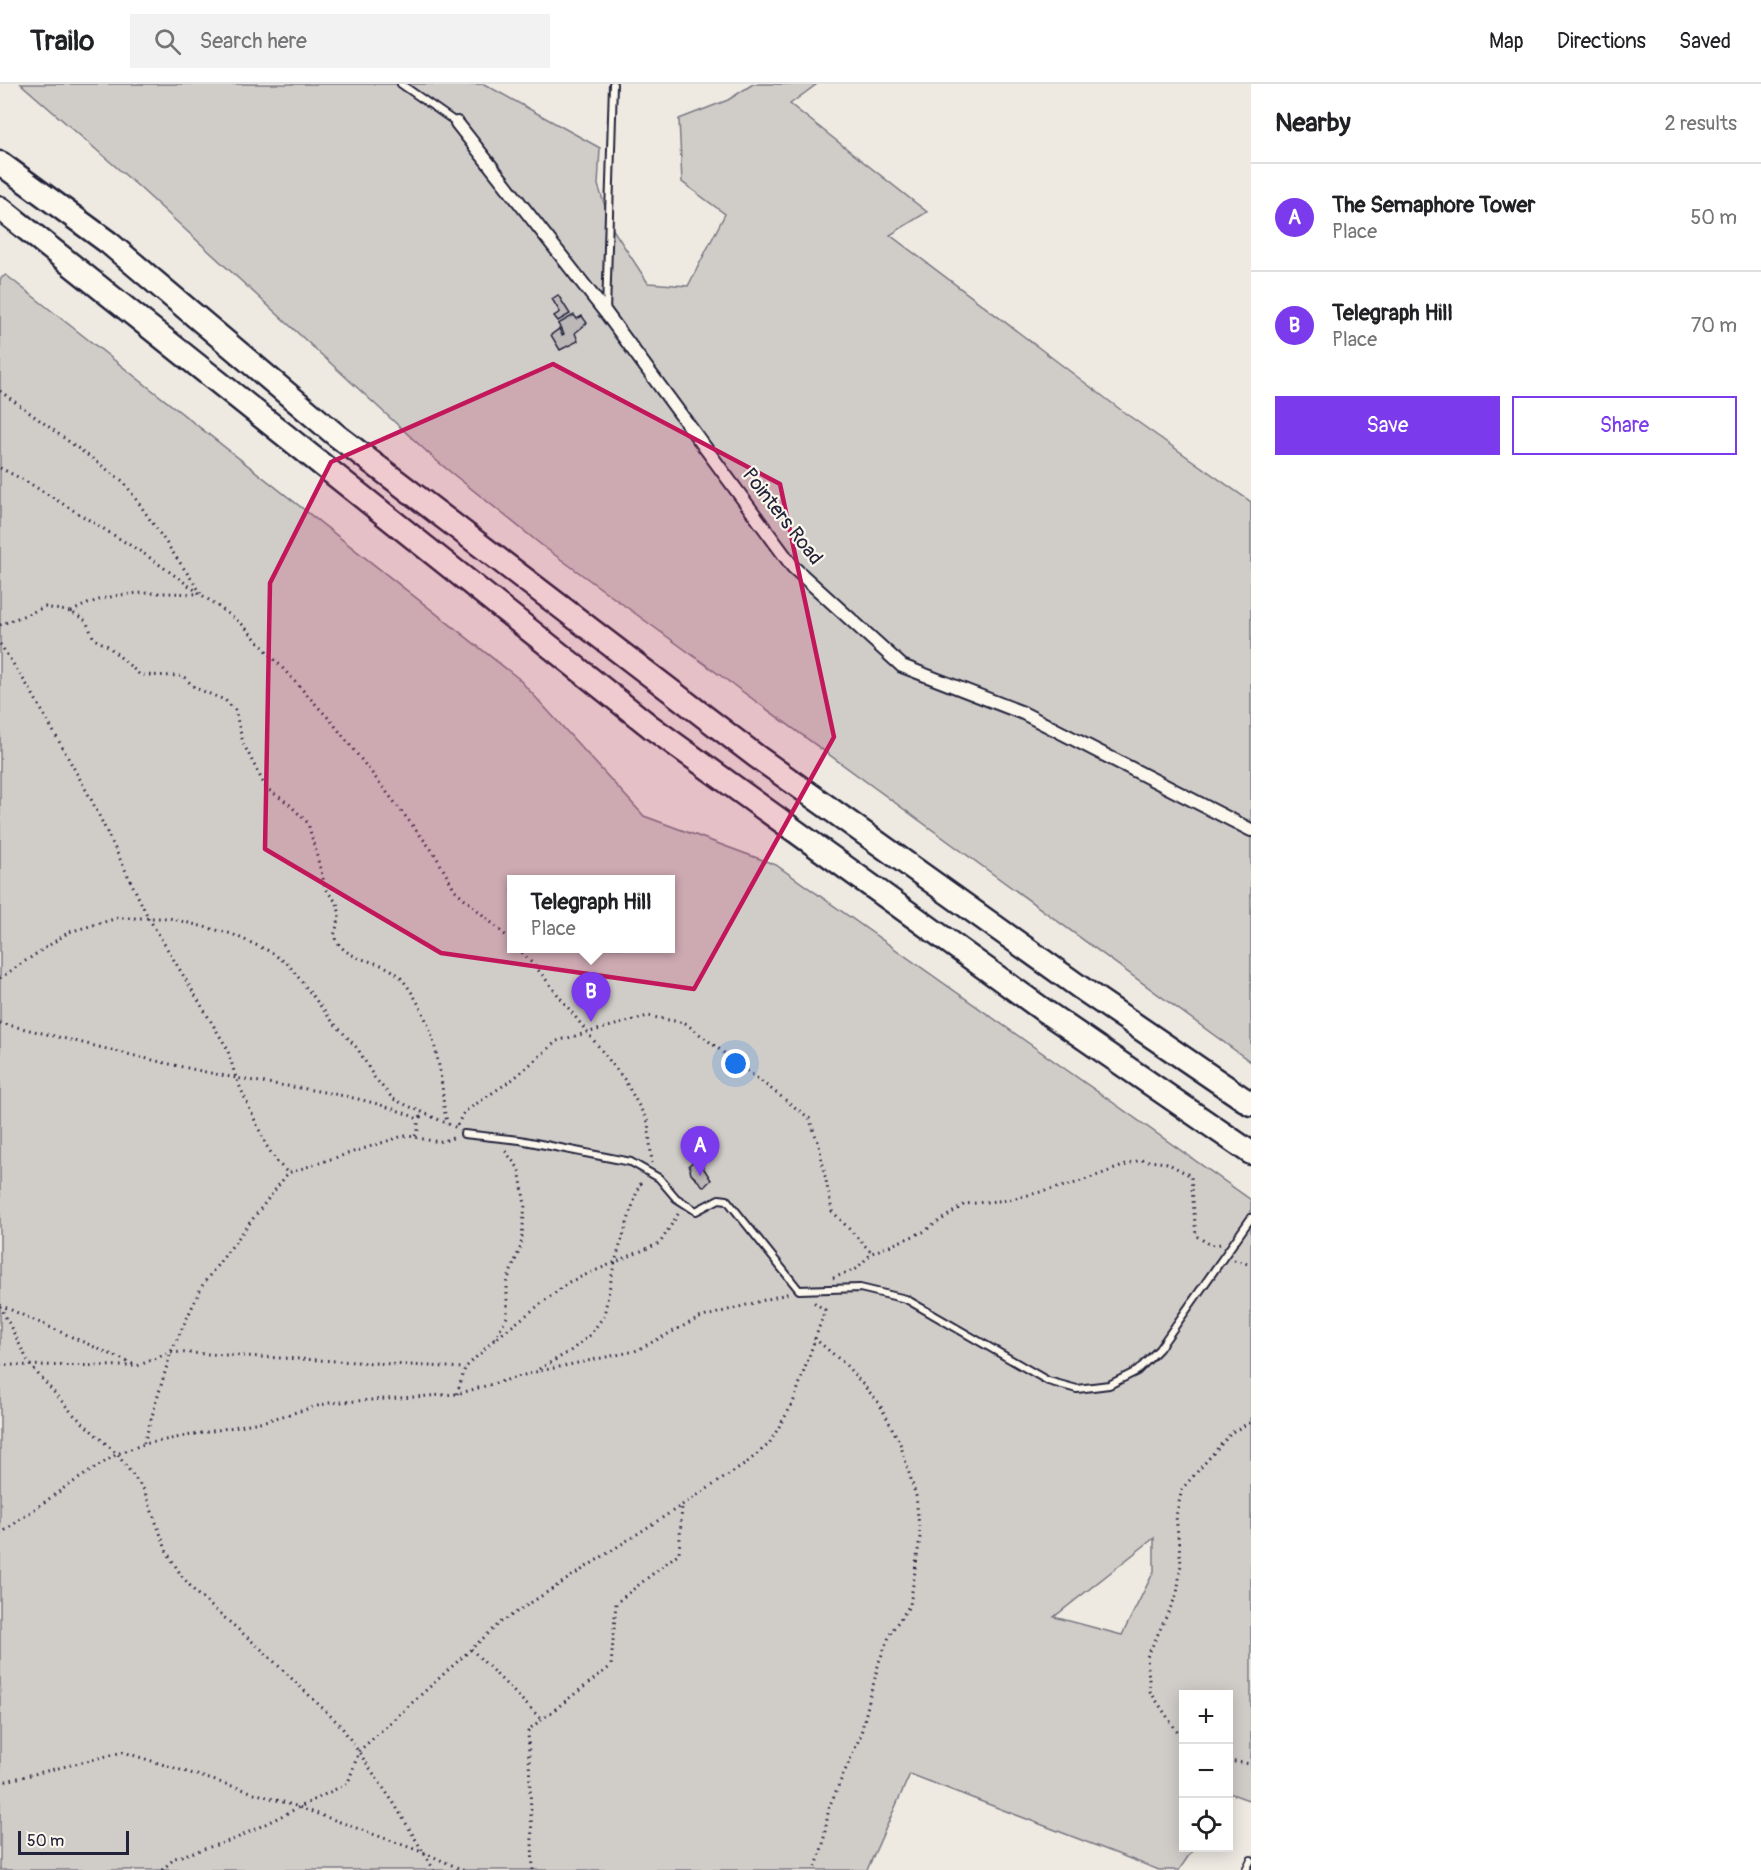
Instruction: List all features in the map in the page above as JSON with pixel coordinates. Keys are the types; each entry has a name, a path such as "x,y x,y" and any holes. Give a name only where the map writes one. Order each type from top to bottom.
{"highway":[{"path":"0,163 109,243 336,435 756,756 1081,988 1251,1104"},
{"path":"0,208 651,727 1046,1012 1251,1153"}],"street":[{"name":"Pointers Road","path":"457,123 606,313 793,567 903,666 1023,713 1251,830"}],"lane":[{"name":"Pointers Road","path":"401,84 457,123"},
{"path":"606,313 613,84"},
{"path":"464,1134 495,1137 622,1159 652,1173 684,1204 696,1211 719,1198 727,1200 799,1290 860,1288 906,1299 1048,1381 1077,1389 1109,1385 1137,1371 1159,1349 1251,1218"},
{"path":"1246,1870 1251,1860"}],"path":[{"path":"0,391 124,482 202,594"},
{"path":"0,468 24,480 146,555 241,623 332,723 434,853 455,890 507,937"},
{"path":"71,612 92,600 131,592 202,594"},
{"path":"0,625 45,607 71,612 86,621 94,639 108,646 140,675 183,676 195,688 225,700 235,710 243,743 266,788 288,803 308,824 326,890 337,903 340,915 334,936 339,946 348,955 390,967 412,993 431,1027 442,1082 443,1111 448,1124"},
{"path":"0,644 31,691 91,799 148,916 227,1047 236,1078 266,1145 277,1162 288,1173"},
{"path":"0,978 69,932 118,918 148,916 169,918 232,934 269,951 288,964 332,1021 358,1049 374,1077 393,1099 424,1115 456,1127 464,1134"},
{"path":"523,953 624,1079 648,1122 652,1173 639,1185 614,1265 604,1316 589,1336 569,1353 534,1372"},
{"path":"456,1127 464,1112 513,1079 557,1041 648,1016 685,1023 809,1118 819,1145 832,1211 872,1253"},
{"path":"0,1023 236,1078 280,1084 388,1108 418,1119"},
{"path":"418,1119 424,1115"},
{"path":"415,1136 418,1131 418,1119"},
{"path":"144,1444 171,1352 203,1284 288,1173 404,1136 415,1136 432,1143 464,1134"},
{"path":"494,1340 507,1317 507,1281 521,1246 525,1205 519,1169 495,1137"},
{"path":"826,1281 856,1269 872,1253 923,1232 965,1204 1008,1200 1072,1184 1140,1160 1167,1163 1191,1176 1196,1236 1211,1245 1232,1243"},
{"path":"457,1394 465,1368 494,1340 569,1282 614,1265 660,1243 684,1204"},
{"path":"1224,1258 1251,1265"},
{"path":"0,1534 117,1454 144,1444 265,1421 328,1403 457,1394 534,1372 635,1351 699,1318 799,1290 825,1310 793,1403 769,1444 744,1465 501,1622 359,1751 348,1783 296,1806 235,1839 175,1858 162,1870"},
{"path":"0,1305 137,1366"},
{"path":"0,1305 30,1365 73,1414 117,1454 144,1490 167,1552 197,1594 303,1688 341,1726 434,1870"},
{"path":"814,1338 845,1364 879,1403 900,1443 916,1496 920,1537 910,1605 891,1632 879,1662 860,1737 829,1807 823,1844 815,1870"},
{"path":"0,1365 137,1366 171,1352 465,1368"},
{"path":"1179,1734 1150,1691 1147,1657 1177,1594 1181,1564 1176,1516 1182,1489 1232,1432 1251,1422"},
{"path":"533,1870 528,1730 611,1666 616,1603 679,1552 682,1506"},
{"path":"471,1649 542,1720"},
{"path":"0,1779 6,1782 123,1752 296,1806 425,1853 462,1870"},
{"path":"1233,1762 1251,1764"}],"highlighted area":[{"path":"553,364 780,484 834,737 694,989 441,953 265,849 270,583 331,462"}],"shaded area":[{"path":"21,84 484,84 600,148 598,185 612,228 648,283 688,286 725,214 682,182 679,119 728,100 753,84 817,84 790,104 927,212 890,235 1125,413 1251,502 1251,1062 544,547 438,462 139,187"},
{"path":"6,275 518,678 644,816 776,865 1251,1200 1251,1801 1233,1794 1233,1690 1179,1690 1179,1852 1191,1852 1179,1870 1159,1870 910,1774 867,1870 0,1870 0,279","holes":["1154,1538 1154,1571 1122,1635 1054,1617"]}],"building":[{"path":"558,295 570,314 558,321 554,316 560,312 552,299"},
{"path":"574,315 577,319 582,316 587,323 575,333 578,341 560,350 551,335 559,329 562,335 564,334 558,324"},
{"path":"693,1162 701,1164 711,1180 704,1187 691,1174 689,1165"}],"place":[{"name":"Telegraph Hill","path":"591,1022"},
{"name":"The Semaphore Tower","path":"700,1176"}]}
